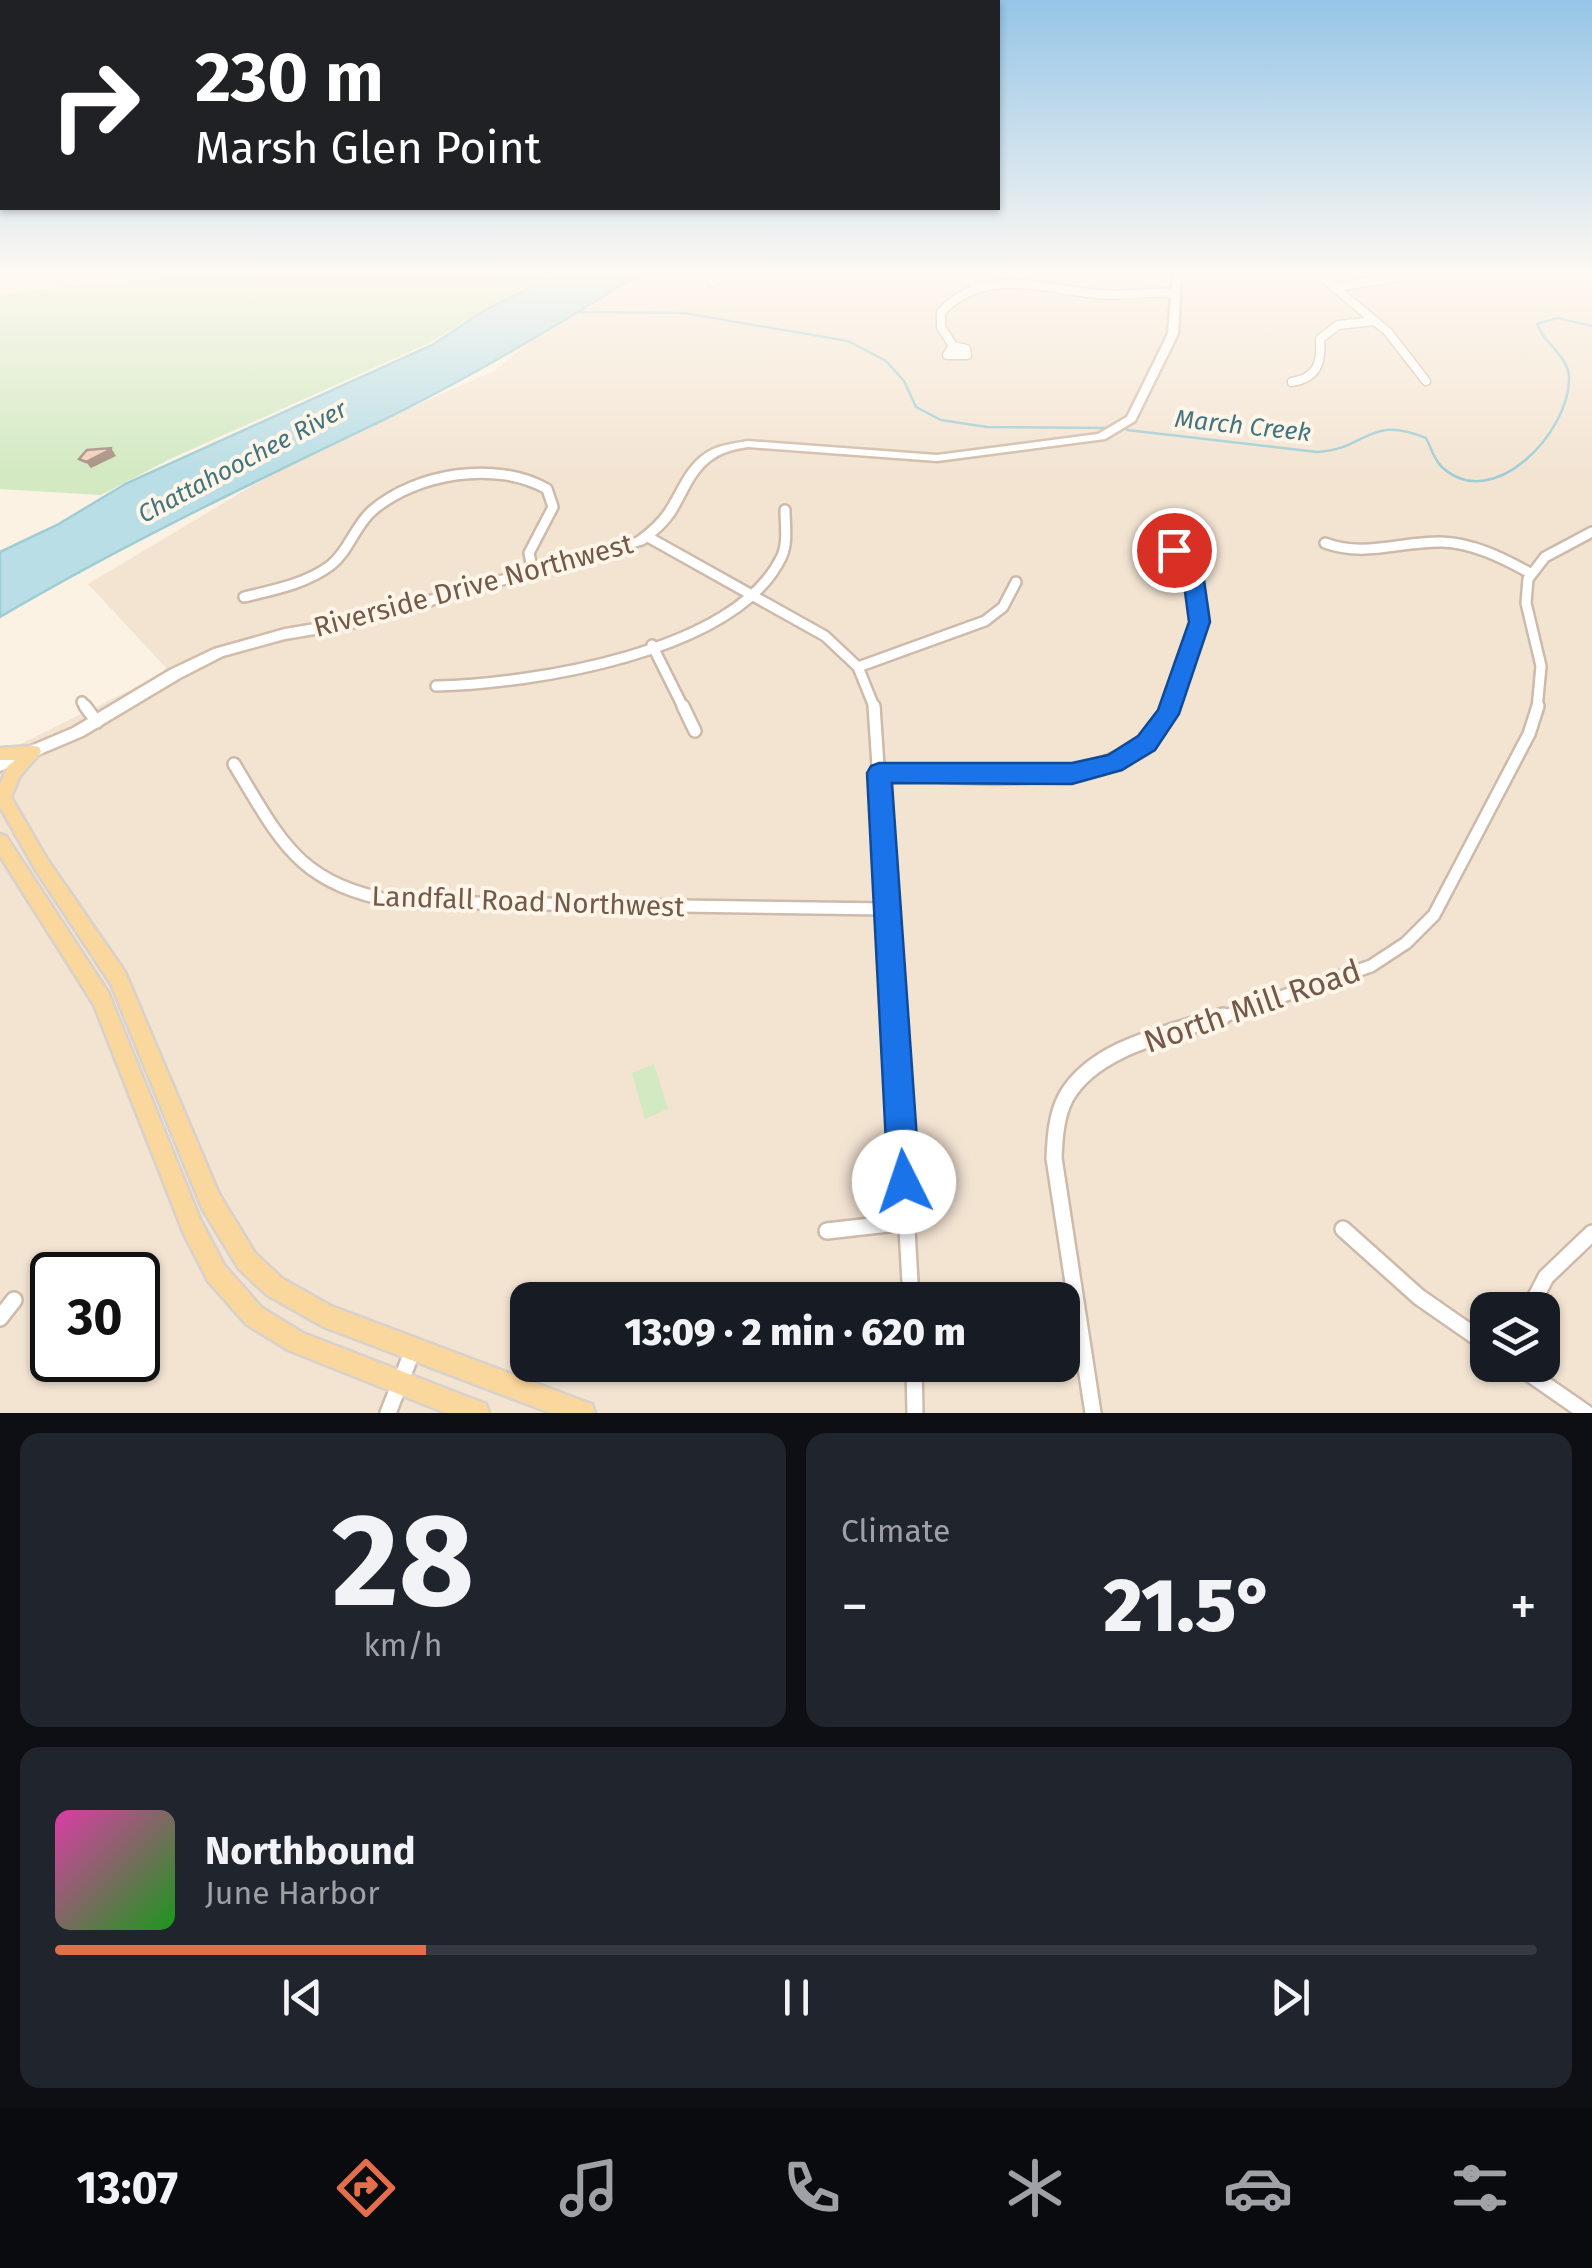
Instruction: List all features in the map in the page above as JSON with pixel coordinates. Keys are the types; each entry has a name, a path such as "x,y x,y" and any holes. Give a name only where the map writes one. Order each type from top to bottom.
{"main road":[{"path":"0,754 32,752"},
{"path":"32,752 13,772 2,795 42,864 118,978 210,1202 236,1247 292,1299 583,1413"},
{"path":"0,841 100,999 192,1226 224,1285 276,1332 477,1413"}],"street":[{"path":"951,342 953,346"},
{"name":"Riverside Drive Northwest","path":"0,765 97,722 219,652 286,634 351,623 648,537 700,460 732,444 938,458 1077,442 1113,432 1136,411 1170,342"},
{"path":"1292,382 1306,379 1319,369 1323,358 1320,342"},
{"path":"1393,342 1426,381"},
{"path":"244,597 318,573 339,557 359,524 383,502 420,484 456,476 517,476 547,489 553,508 529,553 533,572"},
{"path":"436,686 544,678 710,623 769,575 783,554 785,510"},
{"path":"1325,543 1362,552 1427,543 1455,544 1492,554 1530,572 1543,559 1592,532"},
{"path":"648,537 825,636 858,667 875,706 909,1282"},
{"path":"879,773 1072,774 1114,763 1146,743 1168,714 1199,622 1192,566 1174,550"},
{"name":"North Mill Road","path":"1093,1413 1054,1158 1056,1125 1066,1097 1088,1070 1129,1048 1371,966 1406,943 1434,915 1539,708 1541,664 1526,591 1530,572"},
{"path":"858,667 985,622 1002,607 1016,582"},
{"path":"652,645 695,731"},
{"path":"82,702 97,722"},
{"name":"Landfall Road Northwest","path":"234,764 298,862 326,884 360,897 397,902 885,909"},
{"path":"826,1231 906,1222"},
{"path":"1343,1229 1420,1297 1470,1332"},
{"path":"1538,1292 1546,1277 1592,1232"},
{"path":"0,1318 14,1300"},
{"path":"388,1413 414,1349"},
{"path":"914,1382 915,1413"},
{"path":"1541,1382 1586,1413"}],"shaded area":[{"path":"529,342 1592,342 1592,1413 0,1413 0,754 169,671 88,584 272,474 494,371"}],"green space":[{"path":"0,342 431,342 170,459 101,495 0,489"},
{"path":"654,1064 668,1109 645,1119 632,1073"}],"water":[{"name":"Chattahoochee River","path":"526,342 379,422 140,540 0,617 0,552 57,525 127,483 432,345"}],"building":[{"path":"111,448 86,462 79,459 87,450"}],"waterway":[{"name":"March Creek","path":"850,342 886,361 904,381 916,407 941,420 987,427 1109,428"},
{"name":"March Creek","path":"1127,430 1317,452 1334,450 1379,431 1407,432 1426,438 1441,466 1461,479 1483,481 1525,461 1557,421 1569,377 1568,369 1548,342"}],"route":[{"path":"904,1182 879,773 1072,774 1132,754 1159,729 1168,714 1199,622 1192,566 1174,550"}]}
